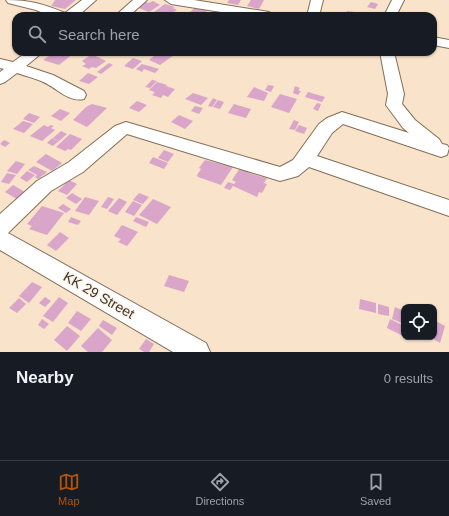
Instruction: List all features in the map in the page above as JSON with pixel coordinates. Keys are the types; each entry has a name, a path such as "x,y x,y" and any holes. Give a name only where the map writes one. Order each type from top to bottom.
{"street":[{"path":"12,0 40,7 52,12"},
{"path":"75,12 90,0"},
{"path":"126,12 141,0"},
{"path":"171,0 216,12"},
{"path":"314,12 317,0"},
{"path":"391,12 398,0"},
{"path":"437,42 449,44"},
{"path":"0,79 17,68 31,56"},
{"path":"389,56 396,94 394,105 409,124 445,153"},
{"path":"0,63 48,78 78,95"},
{"path":"0,227 44,186 71,171 121,130 126,128 280,174 291,173 306,159 331,122 342,118 445,153"},
{"path":"306,159 449,208"},
{"name":"KK 29 Street","path":"0,239 197,352"}],"building":[{"path":"55,0 76,0 65,9 51,6"},
{"path":"229,0 241,0 238,5 227,3"},
{"path":"251,0 264,0 259,9 247,6"},
{"path":"153,1 160,5 149,12 136,7 145,2 149,3"},
{"path":"371,2 378,4 375,9 367,7"},
{"path":"165,4 175,7 173,8 177,10 174,12 154,12"},
{"path":"196,7 209,9 206,12 190,12"},
{"path":"49,56 70,56 59,65 43,60"},
{"path":"89,56 96,56 106,61 96,68 92,67 89,69 82,66 86,64 82,61"},
{"path":"154,56 173,56 160,65 149,60"},
{"path":"133,58 142,61 133,69 124,66"},
{"path":"109,63 113,65 101,74 97,72"},
{"path":"142,64 159,69 155,73 144,69 142,72 136,69"},
{"path":"88,73 98,77 89,84 79,81"},
{"path":"152,80 157,81 150,88 145,87"},
{"path":"157,82 175,89 168,97 163,95 161,98 152,95 155,92 149,90"},
{"path":"268,85 274,86 271,92 265,90"},
{"path":"295,86 300,88 298,90 301,91 298,95 293,93"},
{"path":"254,87 268,93 264,101 247,97"},
{"path":"308,92 325,97 322,102 305,97"},
{"path":"193,93 208,98 201,105 185,99"},
{"path":"280,94 297,99 289,113 271,107"},
{"path":"213,98 217,100 212,107 208,106"},
{"path":"218,100 224,102 220,109 213,107"},
{"path":"137,101 147,105 139,112 129,108"},
{"path":"317,103 321,104 318,111 313,109"},
{"path":"92,104 107,108 87,127 73,120 86,107"},
{"path":"234,104 251,109 246,118 228,113"},
{"path":"195,106 203,108 199,114 191,111"},
{"path":"60,109 70,113 61,121 51,116"},
{"path":"29,113 40,117 34,123 23,119"},
{"path":"179,115 193,121 185,129 171,122"},
{"path":"294,120 299,122 295,130 289,129"},
{"path":"23,121 33,124 24,133 13,129"},
{"path":"44,125 48,127 50,125 54,126 51,128 55,130 42,141 30,136"},
{"path":"299,125 307,128 304,134 295,131"},
{"path":"61,131 67,134 59,141 53,138"},
{"path":"70,134 82,139 71,150 68,149 65,151 56,147"},
{"path":"52,138 59,141 53,146 47,143"},
{"path":"4,140 10,143 5,147 0,144"},
{"path":"164,150 174,154 168,162 158,158"},
{"path":"46,154 62,163 52,171 36,162"},
{"path":"153,157 168,163 164,169 149,163"},
{"path":"205,160 233,167 221,185 198,177 197,175 201,169 199,168"},
{"path":"16,161 25,164 17,174 7,171"},
{"path":"34,166 47,172 38,179 35,177 37,175 28,170"},
{"path":"240,168 250,172 249,173 267,178 264,183 267,184 262,193 259,192 257,197 233,186 230,190 224,188 228,182 234,184 236,182 232,180"},
{"path":"27,171 35,175 27,182 20,178"},
{"path":"7,173 16,175 9,184 1,182"},
{"path":"69,180 77,184 67,195 58,191"},
{"path":"13,185 28,194 20,201 5,192"},
{"path":"72,193 82,199 76,204 66,198"},
{"path":"139,193 149,197 143,204 133,200"},
{"path":"85,197 99,201 89,215 75,211"},
{"path":"108,197 114,199 107,209 101,207"},
{"path":"119,198 127,202 117,215 108,211"},
{"path":"153,199 171,207 157,224 139,215"},
{"path":"133,201 142,205 134,216 125,212"},
{"path":"63,204 71,209 66,213 58,208"},
{"path":"42,206 64,213 47,235 29,229 32,226 27,224"},
{"path":"71,217 81,221 78,225 68,222"},
{"path":"136,217 149,222 146,227 133,221"},
{"path":"122,225 138,232 127,246 118,242 121,239 114,236"},
{"path":"60,232 69,238 56,251 47,245"},
{"path":"169,275 189,281 184,292 164,286"},
{"path":"32,282 42,287 29,303 19,296"},
{"path":"45,297 51,301 45,307 39,303"},
{"path":"59,297 68,303 53,322 43,316"},
{"path":"19,298 26,304 17,313 9,308"},
{"path":"360,299 376,303 376,313 359,309"},
{"path":"378,304 389,307 389,316 378,314"},
{"path":"395,307 401,310 401,323 392,319"},
{"path":"77,311 91,319 81,331 68,323"},
{"path":"42,319 49,324 44,329 38,325"},
{"path":"390,319 401,324 401,335 387,328"},
{"path":"103,320 117,328 112,335 99,326"},
{"path":"437,322 445,326 440,343 435,340 437,340"},
{"path":"67,326 80,336 67,351 54,340"},
{"path":"98,328 112,340 102,352 88,352 81,346"},
{"path":"146,339 154,344 149,352 144,352 139,349"}]}
